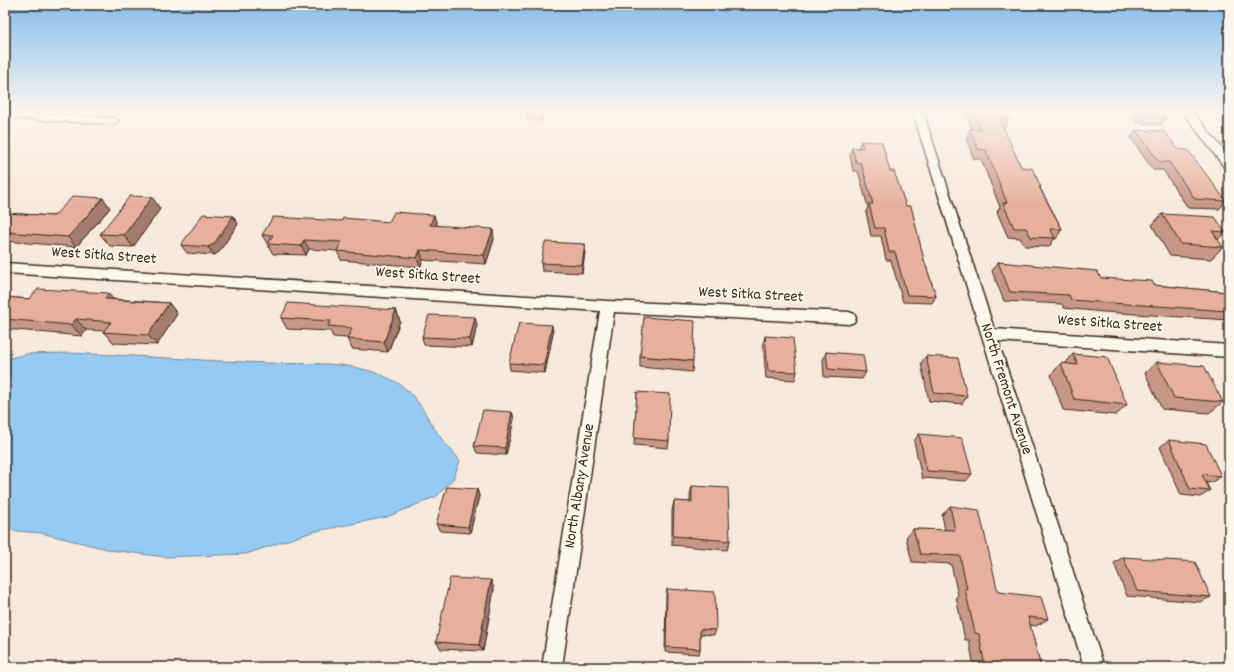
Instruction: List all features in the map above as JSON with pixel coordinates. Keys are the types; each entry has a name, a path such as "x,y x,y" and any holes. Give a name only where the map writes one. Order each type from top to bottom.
{"street":[{"name":"North Fremont Avenue","path":"928,143 1094,667"},
{"path":"1212,143 1229,165"},
{"name":"West Sitka Street","path":"5,268 608,306 849,318"},
{"name":"North Albany Avenue","path":"552,667 608,306"},
{"name":"West Sitka Street","path":"988,334 1229,351"}],"water":[{"path":"68,353 243,362 330,364 360,368 390,379 407,390 420,405 441,438 460,461 453,479 437,496 387,517 312,532 246,554 165,557 111,550 41,533 5,530 5,359 27,354"}],"building":[{"path":"862,143 882,143 890,171 894,171 906,206 911,206 924,260 936,296 907,295 895,252 889,252 884,228 875,228 869,204 873,204 861,163 856,162 852,148 863,148"},
{"path":"976,143 1010,143 1021,167 1032,168 1041,187 1039,187 1062,229 1050,229 1055,238 1031,237 1026,228 1014,228 1003,203 1007,203 986,150 978,149"},
{"path":"1146,143 1174,143 1178,149 1188,150 1226,201 1195,199 1169,162 1159,162"},
{"path":"73,196 103,198 68,237 5,232 5,213 54,216"},
{"path":"130,196 152,197 124,235 100,234"},
{"path":"394,212 434,215 430,225 493,229 484,255 420,250 417,258 337,251 341,242 304,240 301,246 268,244 273,235 262,235 273,217 342,221 343,218 389,222"},
{"path":"203,214 233,216 214,244 208,247 181,245"},
{"path":"1162,214 1215,217 1225,232 1212,231 1223,247 1181,244"},
{"path":"545,242 585,244 582,265 541,263"},
{"path":"998,262 1097,271 1101,278 1152,281 1154,285 1229,291 1229,311 1071,300 1069,295 1010,292"},
{"path":"38,289 108,293 105,299 169,303 148,335 103,332 111,322 76,319 71,325 5,319 5,297 29,299"},
{"path":"288,303 396,310 384,342 347,339 352,328 328,326 331,321 281,318"},
{"path":"429,315 475,317 470,339 422,337"},
{"path":"644,317 695,321 693,361 640,356"},
{"path":"519,323 552,325 544,365 509,363"},
{"path":"765,336 793,338 797,372 768,371"},
{"path":"826,352 863,355 866,372 828,369"},
{"path":"1073,354 1107,357 1127,405 1074,399 1061,363 1078,365"},
{"path":"926,356 958,358 967,396 934,393"},
{"path":"1157,362 1204,366 1223,402 1174,398"},
{"path":"637,392 670,394 669,441 634,438"},
{"path":"483,410 512,412 505,448 474,446"},
{"path":"919,434 962,438 972,474 927,471"},
{"path":"1169,440 1206,444 1221,476 1202,474 1210,491 1190,489"},
{"path":"692,486 728,488 730,541 673,536 674,501 692,502"},
{"path":"447,487 477,489 468,527 436,524"},
{"path":"950,506 979,510 998,592 1041,597 1048,619 1028,617 1041,667 985,667 979,634 975,633 965,589 967,589 960,556 920,554 913,529 955,530"},
{"path":"1123,557 1195,562 1211,597 1137,591"},
{"path":"450,578 491,580 479,645 436,642"},
{"path":"667,589 715,592 716,630 700,629 700,649 666,647"}]}
